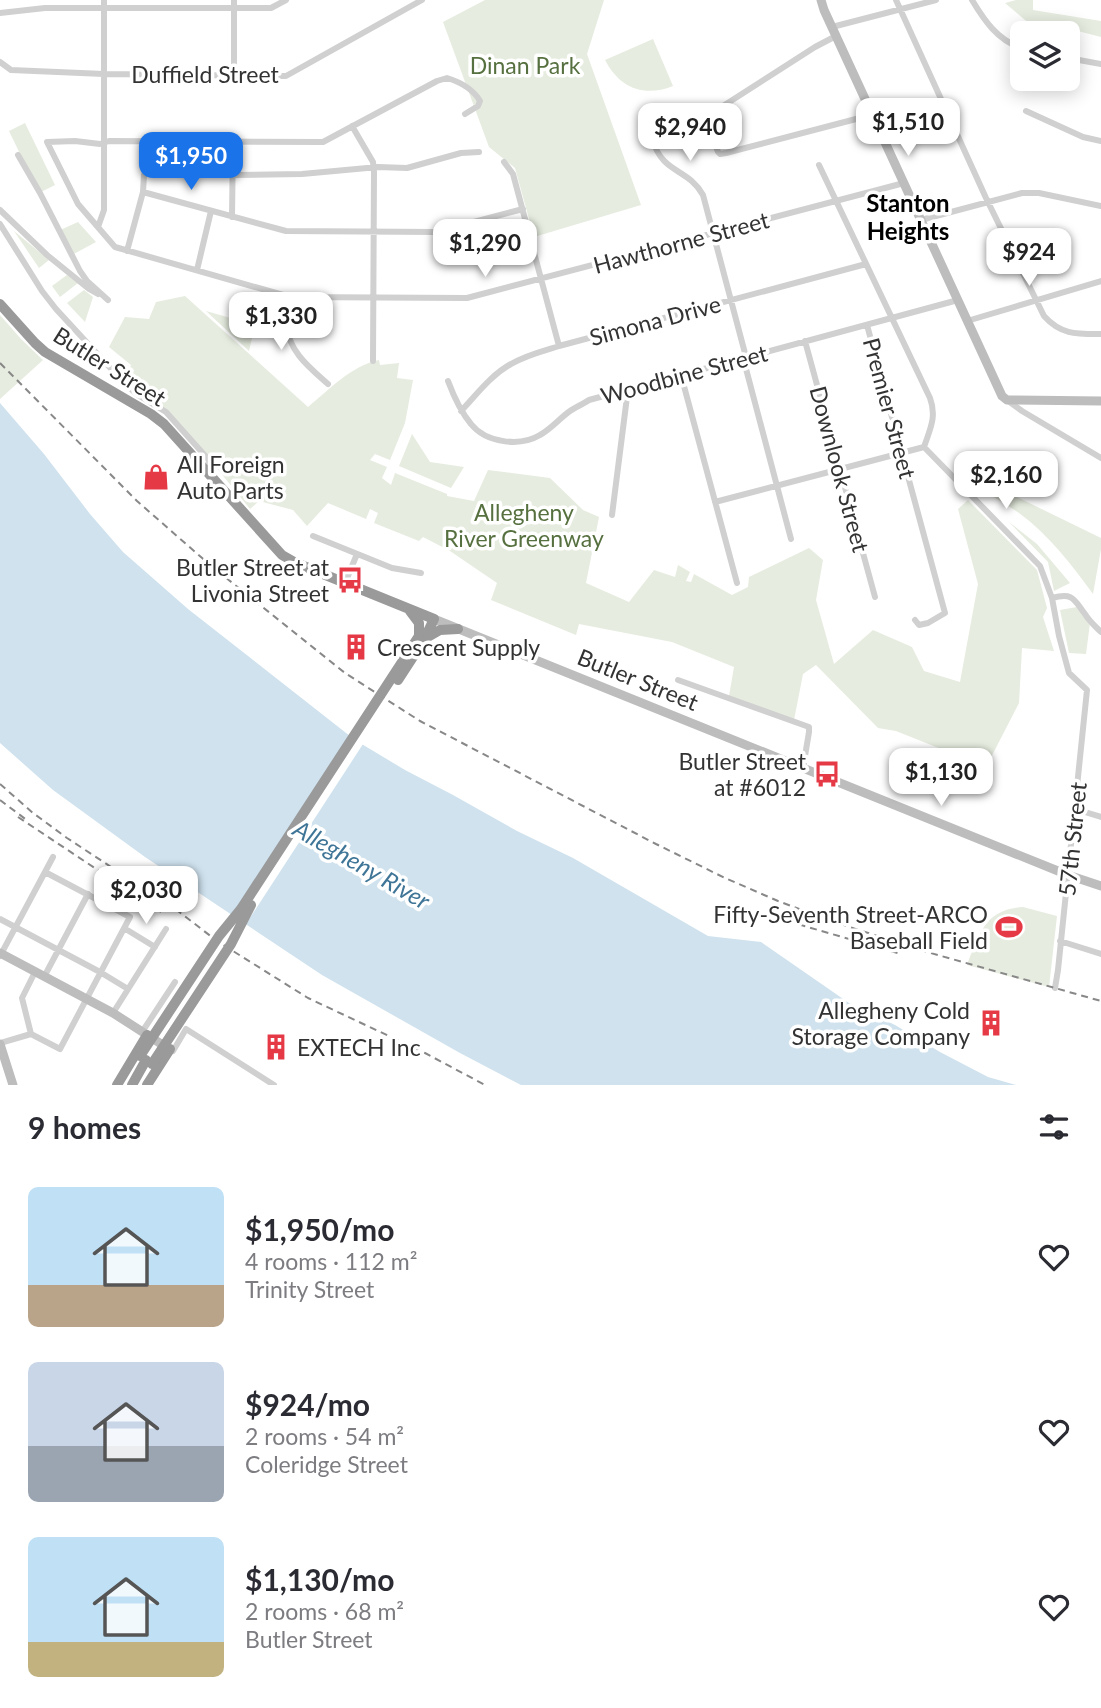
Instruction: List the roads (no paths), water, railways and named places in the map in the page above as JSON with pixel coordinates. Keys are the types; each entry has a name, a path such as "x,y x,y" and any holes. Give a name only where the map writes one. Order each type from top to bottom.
{"highway":[{"name":"Butler Street","path":"0,304 29,338 46,352 160,420 282,555 433,620"},
{"path":"408,609 425,632"},
{"path":"124,1085 146,1060 433,620"},
{"path":"425,632 458,629"},
{"path":"132,1085 219,936 242,912"},
{"path":"117,1085 145,1033"},
{"path":"147,1085 171,1050"},
{"path":"140,1085 146,1060"}],"main road":[{"path":"821,0 1002,396 1007,400 1101,401"},
{"name":"Butler Street","path":"433,620 1101,886"},
{"path":"0,954 113,1013 171,1050"},
{"path":"0,1043 2,1057 13,1085"}],"street":[{"path":"234,0 234,75"},
{"path":"0,13 104,4 271,8 286,0"},
{"name":"Duffield Street","path":"0,62 11,70 286,76 422,0"},
{"path":"896,0 1044,316 1053,326 1063,331 1101,334"},
{"path":"871,113 720,154 706,117 834,32 936,0"},
{"path":"972,0 992,29 1010,43"},
{"path":"98,227 104,209 104,4"},
{"path":"1080,60 1101,64"},
{"path":"144,175 143,192 127,251 115,247 78,204 47,142 323,142 447,78 464,85 480,101 478,106 465,114"},
{"path":"1026,111 1083,137 1101,141"},
{"path":"352,126 374,168 373,361"},
{"path":"653,141 656,153 665,163 692,180 703,195 791,539"},
{"path":"232,217 233,142"},
{"path":"232,175 407,168 461,153 479,152"},
{"path":"0,211 47,255 89,289 108,300 80,271 18,155"},
{"path":"505,162 513,174 559,346"},
{"path":"819,165 933,409 933,419 923,447"},
{"name":"Hawthorne Street","path":"127,251 290,297 467,298 904,183"},
{"path":"143,192 286,231 436,232 523,209"},
{"path":"921,220 1022,193 1039,193 1101,206"},
{"path":"197,271 211,211"},
{"path":"0,224 51,303 126,385 168,414 208,459 209,474"},
{"name":"Simona Drive","path":"461,411 482,387 511,364 530,355 866,264"},
{"path":"967,321 1101,281"},
{"path":"290,297 287,326 289,338 302,360 328,384"},
{"name":"Woodbine Street","path":"448,381 461,411 476,430 500,440 527,440 540,435 589,400 958,300"},
{"name":"Premier Street","path":"867,325 945,613 925,625 919,625 915,620"},
{"name":"Downlook Street","path":"805,341 875,597"},
{"path":"681,375 737,583"},
{"path":"612,515 628,389"},
{"path":"1007,400 1101,458"},
{"path":"715,502 923,447"},
{"path":"923,447 1031,555 1040,566 1052,598 1073,598 1101,632"},
{"path":"313,536 397,569 421,573"},
{"path":"345,583 357,554"},
{"name":"57th Street","path":"1052,598 1069,673 1087,690 1055,988"},
{"path":"678,680 809,727 803,768"},
{"path":"1076,810 1101,817"},
{"path":"0,954 52,857"},
{"path":"0,1043 31,1034 61,1049 130,917 45,872"},
{"path":"31,1034 22,998 58,950 88,894"},
{"path":"0,919 128,989"},
{"path":"124,928 155,947"},
{"path":"113,1013 166,929"},
{"path":"1060,941 1101,954"},
{"path":"145,1033 175,982"},
{"path":"171,1050 186,1029 274,1085"}],"water":[{"name":"Allegheny River","path":"0,403 123,552 188,609 355,740 517,831 573,858 708,936 761,942 849,1003 895,1025 988,1077 1016,1085 521,1085 322,975 145,857 53,790 0,743"}],"railway":[{"path":"0,363 137,501 210,565 345,673 420,721 656,844 778,901 927,952 1101,1001"},
{"path":"0,784 67,838 178,911 217,941 308,998 425,1053 485,1085"},
{"path":"0,800 28,821"},
{"path":"18,817 161,912"},
{"path":"787,921 901,954"}],"place":[{"name":"All Foreign Auto Parts","path":"156,477"},
{"name":"Butler Street at Livonia Street","path":"350,580"},
{"name":"Crescent Supply","path":"356,647"},
{"name":"Butler Street at #6012","path":"827,774"},
{"name":"Fifty-Seventh Street-ARCO Baseball Field","path":"1009,927"},
{"name":"Allegheny Cold Storage Company","path":"991,1023"},
{"name":"EXTECH Inc","path":"276,1047"}],"district":[{"name":"Stanton Heights","path":"908,216"}],"park label":[{"name":"Dinan Park","path":"525,65"},
{"name":"Allegheny River Greenway","path":"524,525"}]}
